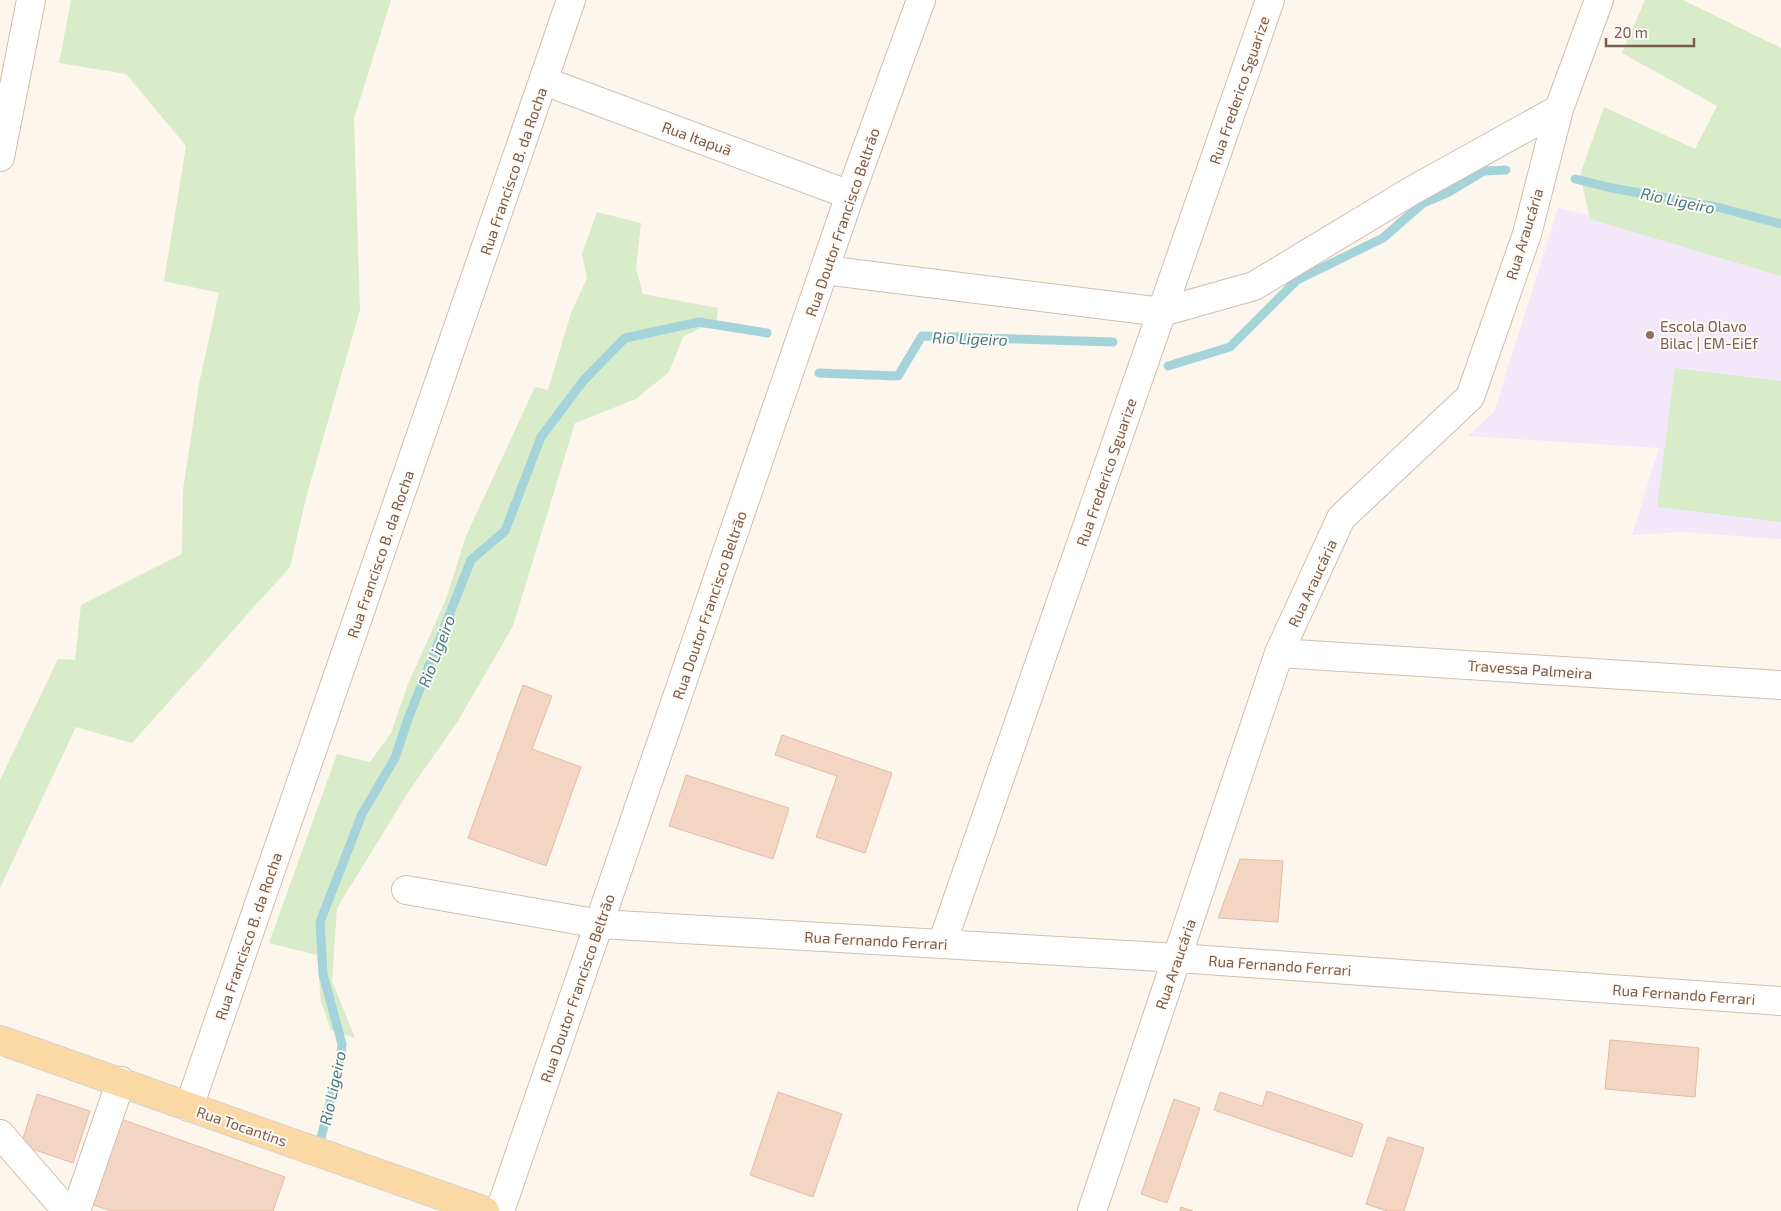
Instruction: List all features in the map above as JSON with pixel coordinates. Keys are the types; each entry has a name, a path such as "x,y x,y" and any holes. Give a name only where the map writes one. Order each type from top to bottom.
{"main road":[{"name":"Rua Tocantins","path":"0,1040 121,1081 189,1107 485,1211"}],"street":[{"path":"0,157 10,56 31,0"},
{"name":"Rua Francisco B. da Rocha","path":"189,1107 571,0"},
{"name":"Rua Doutor Francisco Beltrão","path":"500,1211 850,195 921,0"},
{"name":"Rua Frederico Sguarize","path":"942,944 1270,0"},
{"name":"Rua Araucária","path":"1092,1211 1279,653 1341,518 1470,396 1527,234 1559,109 1599,0"},
{"name":"Rua Itapuã","path":"544,80 850,195"},
{"path":"824,270 1162,312 1254,286 1413,190 1559,109"},
{"name":"Travessa Palmeira","path":"1279,653 1781,685"},
{"name":"Rua Fernando Ferrari","path":"406,890 600,924 1178,958 1781,1001"},
{"path":"76,1211 121,1081"},
{"path":"0,1134 67,1211"}],"shaded area":[{"name":"Escola Olavo Bilac | EM-EiEf","path":"1558,208 1781,258 1781,539 1682,532 1632,535 1659,448 1468,436 1494,412"}],"green space":[{"path":"71,0 391,0 354,119 360,310 307,494 290,567 132,743 76,727 0,888 0,780 58,659 75,660 81,605 182,554 183,490 199,384 219,293 164,281 186,146 126,74 59,63"},
{"path":"1645,0 1683,0 1781,48 1781,276 1590,219 1580,175 1604,107 1695,149 1717,106 1622,53"},
{"path":"597,212 641,223 636,268 643,294 718,308 716,328 701,328 683,337 669,372 636,399 575,423 513,626 458,721 409,791 337,908 332,981 355,1038 331,1030 321,1002 317,955 269,943 337,754 370,762 391,733 408,684 446,599 466,536 535,387 548,390 571,313 587,278 582,254"},
{"path":"1675,368 1781,381 1781,522 1657,507"}],"building":[{"path":"523,685 552,696 532,749 581,767 546,866 468,838"},
{"path":"782,735 892,773 865,853 816,837 837,776 775,755"},
{"path":"686,775 789,808 773,859 669,826"},
{"path":"1240,859 1283,861 1278,922 1218,918"},
{"path":"1610,1040 1699,1048 1695,1097 1605,1089"},
{"path":"1267,1091 1363,1124 1352,1157 1214,1110 1220,1092 1262,1106"},
{"path":"778,1092 842,1114 813,1197 750,1175"},
{"path":"37,1094 90,1111 73,1163 21,1145"},
{"path":"1174,1099 1200,1108 1167,1203 1141,1194"},
{"path":"121,1119 285,1177 273,1211 111,1211 91,1204"},
{"path":"1388,1137 1424,1148 1404,1211 1387,1211 1366,1204"},
{"path":"1181,1207 1193,1211 1180,1211"}],"waterway":[{"path":"1168,366 1230,347 1297,280 1383,238 1423,203 1449,192 1484,171 1506,170"},
{"name":"Rio Ligeiro","path":"1575,179 1612,188 1717,207 1781,224"},
{"name":"Rio Ligeiro","path":"321,1138 340,1061 342,1044 323,974 320,922 362,814 395,758 408,719 471,560 505,531 541,437 583,381 625,338 699,322 767,333"},
{"name":"Rio Ligeiro","path":"819,373 898,376 922,336 1113,342"}],"place":[{"name":"Escola Olavo Bilac | EM-EiEf","path":"1650,335"}]}
